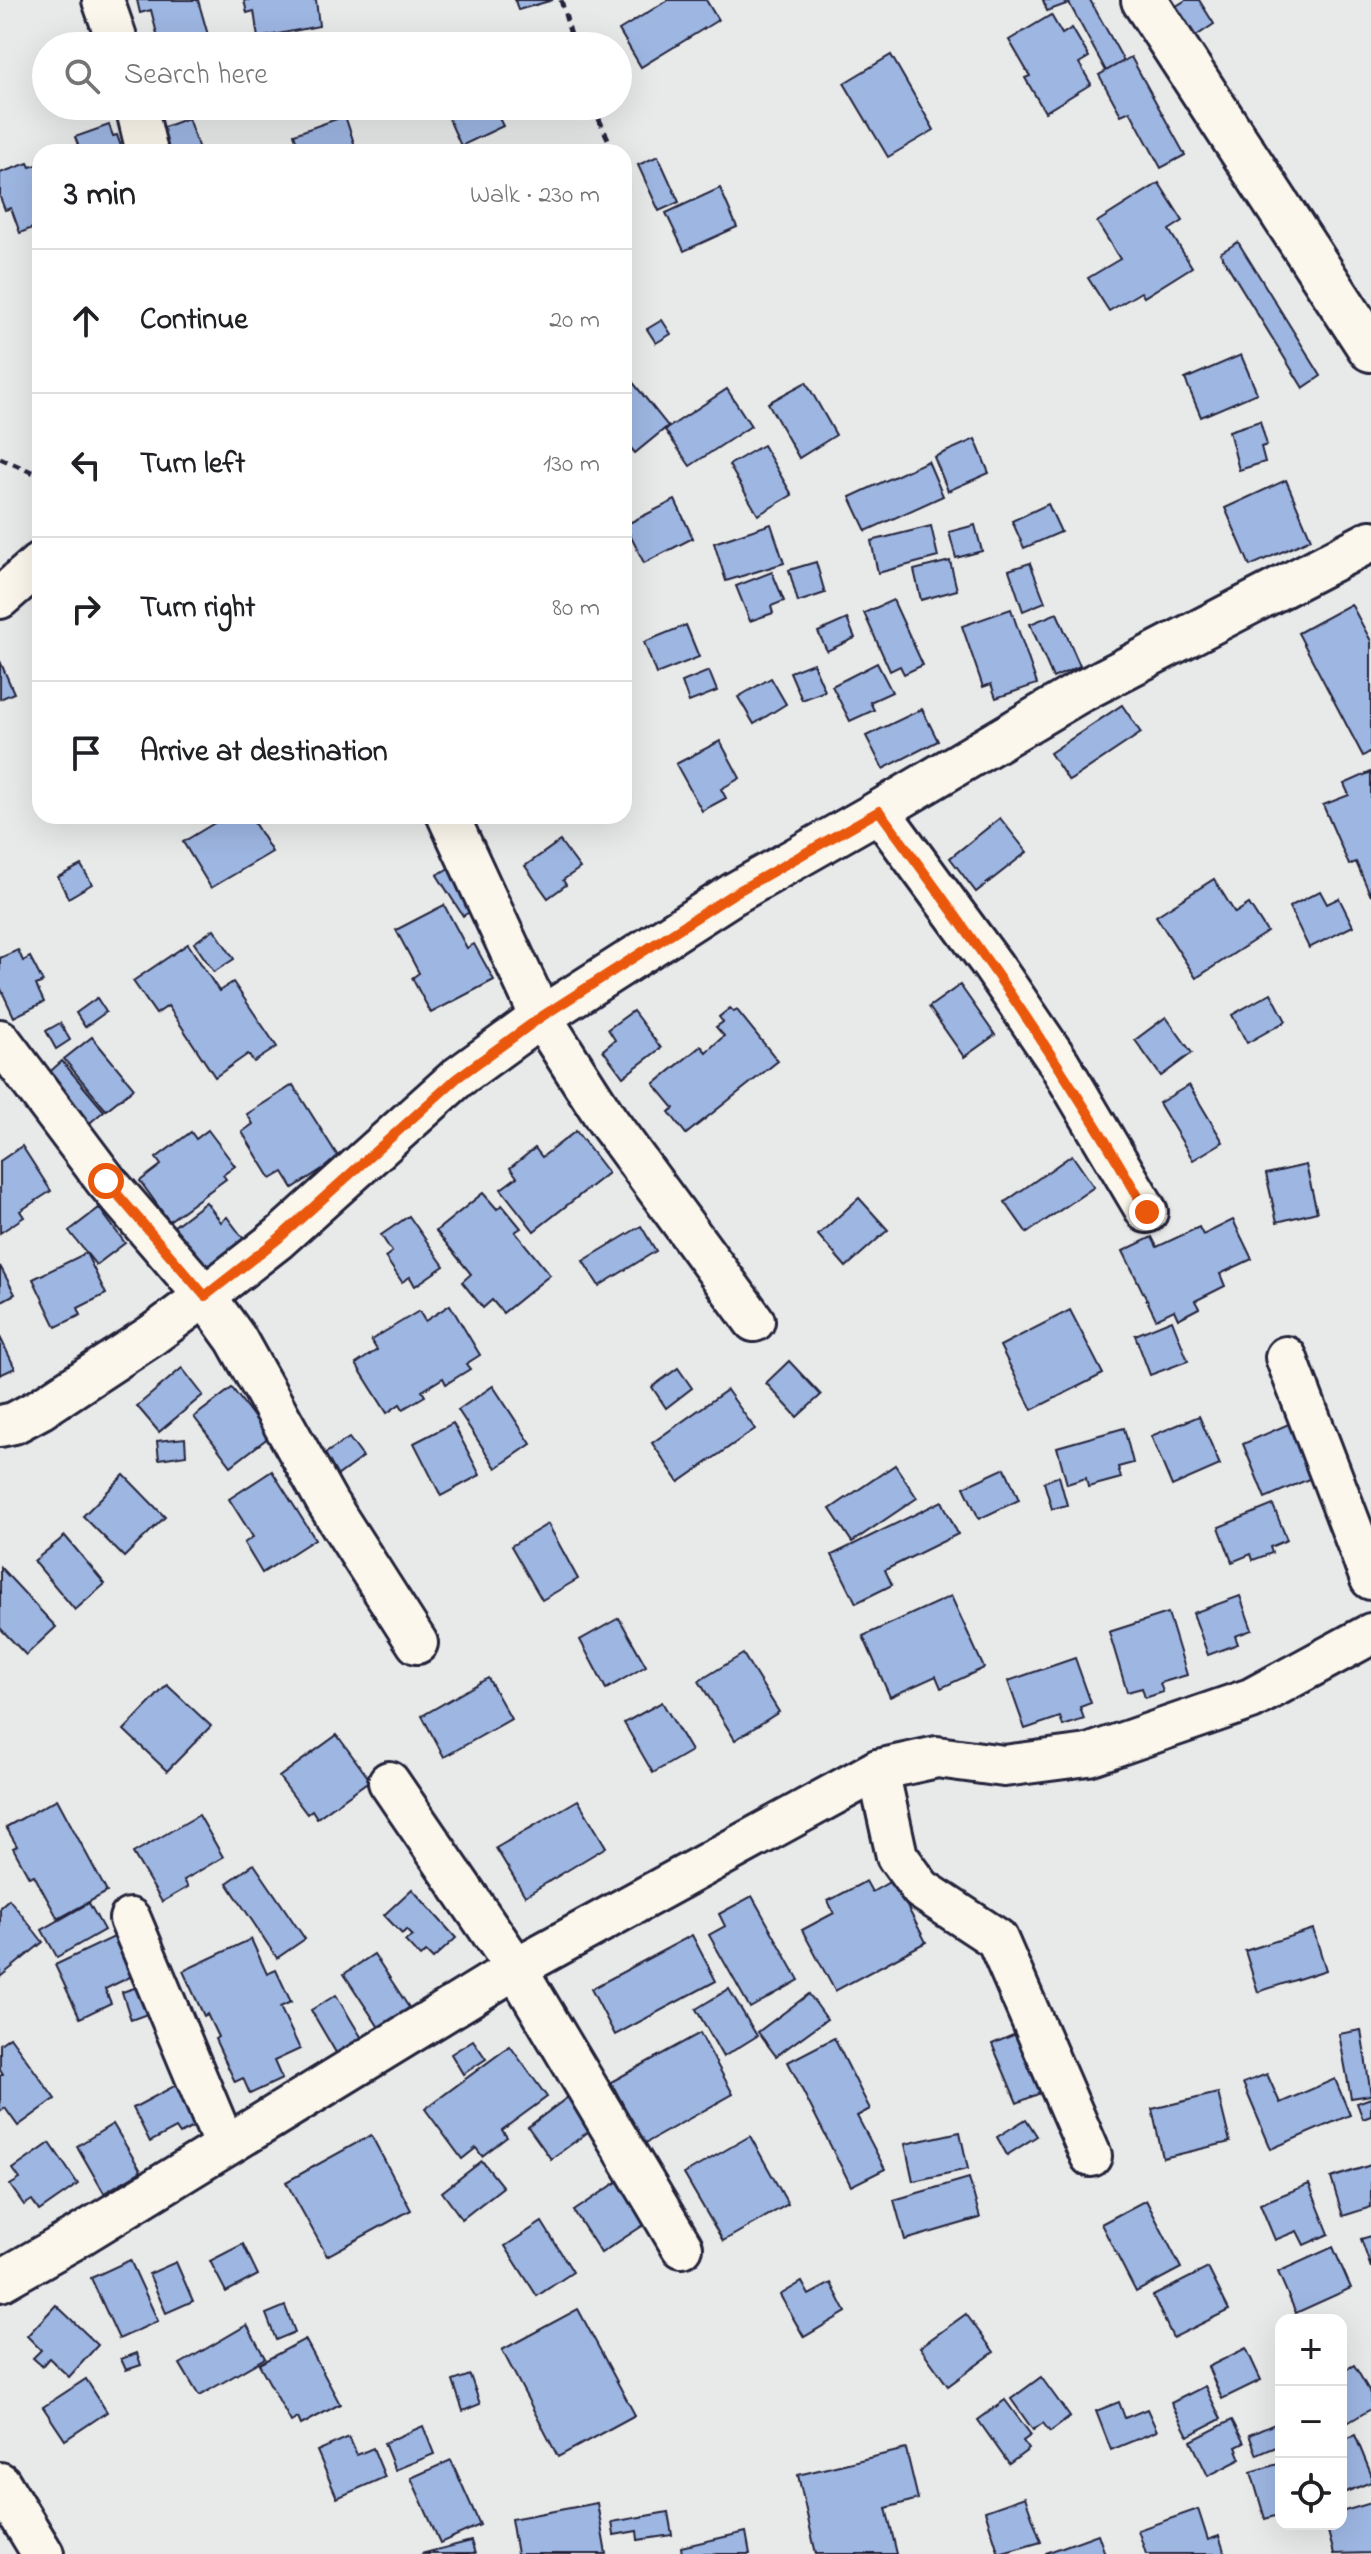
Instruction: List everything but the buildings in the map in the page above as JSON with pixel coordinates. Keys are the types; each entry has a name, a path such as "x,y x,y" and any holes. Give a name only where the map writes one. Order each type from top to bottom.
{"street":[{"path":"103,0 114,32"},
{"path":"1144,0 1371,349"},
{"path":"139,120 145,144"},
{"path":"0,1426 14,1423 40,1409 151,1336 205,1296 278,1239 457,1078 541,1017 733,894 1078,693 1371,541"},
{"path":"0,598 32,570"},
{"path":"879,811 993,966 1059,1063 1147,1212"},
{"path":"452,824 541,1017 607,1120 754,1321"},
{"path":"0,1040 106,1181 205,1296 236,1339 327,1502 417,1643"},
{"path":"1286,1357 1371,1579"},
{"path":"0,2281 74,2239 516,1968 878,1770 937,1757 1004,1766 1088,1755 1251,1699 1371,1634"},
{"path":"878,1770 897,1856 921,1889 997,1939 1091,2156"},
{"path":"389,1782 516,1968 682,2247"},
{"path":"130,1919 225,2146"},
{"path":"0,2483 43,2554"}],"path":[{"path":"561,0 570,32"},
{"path":"599,120 610,144"},
{"path":"0,458 32,472"}],"route":[{"path":"106,1181 205,1296 278,1239 457,1078 541,1017 733,894 879,811 993,966 1059,1063 1147,1212"}]}
